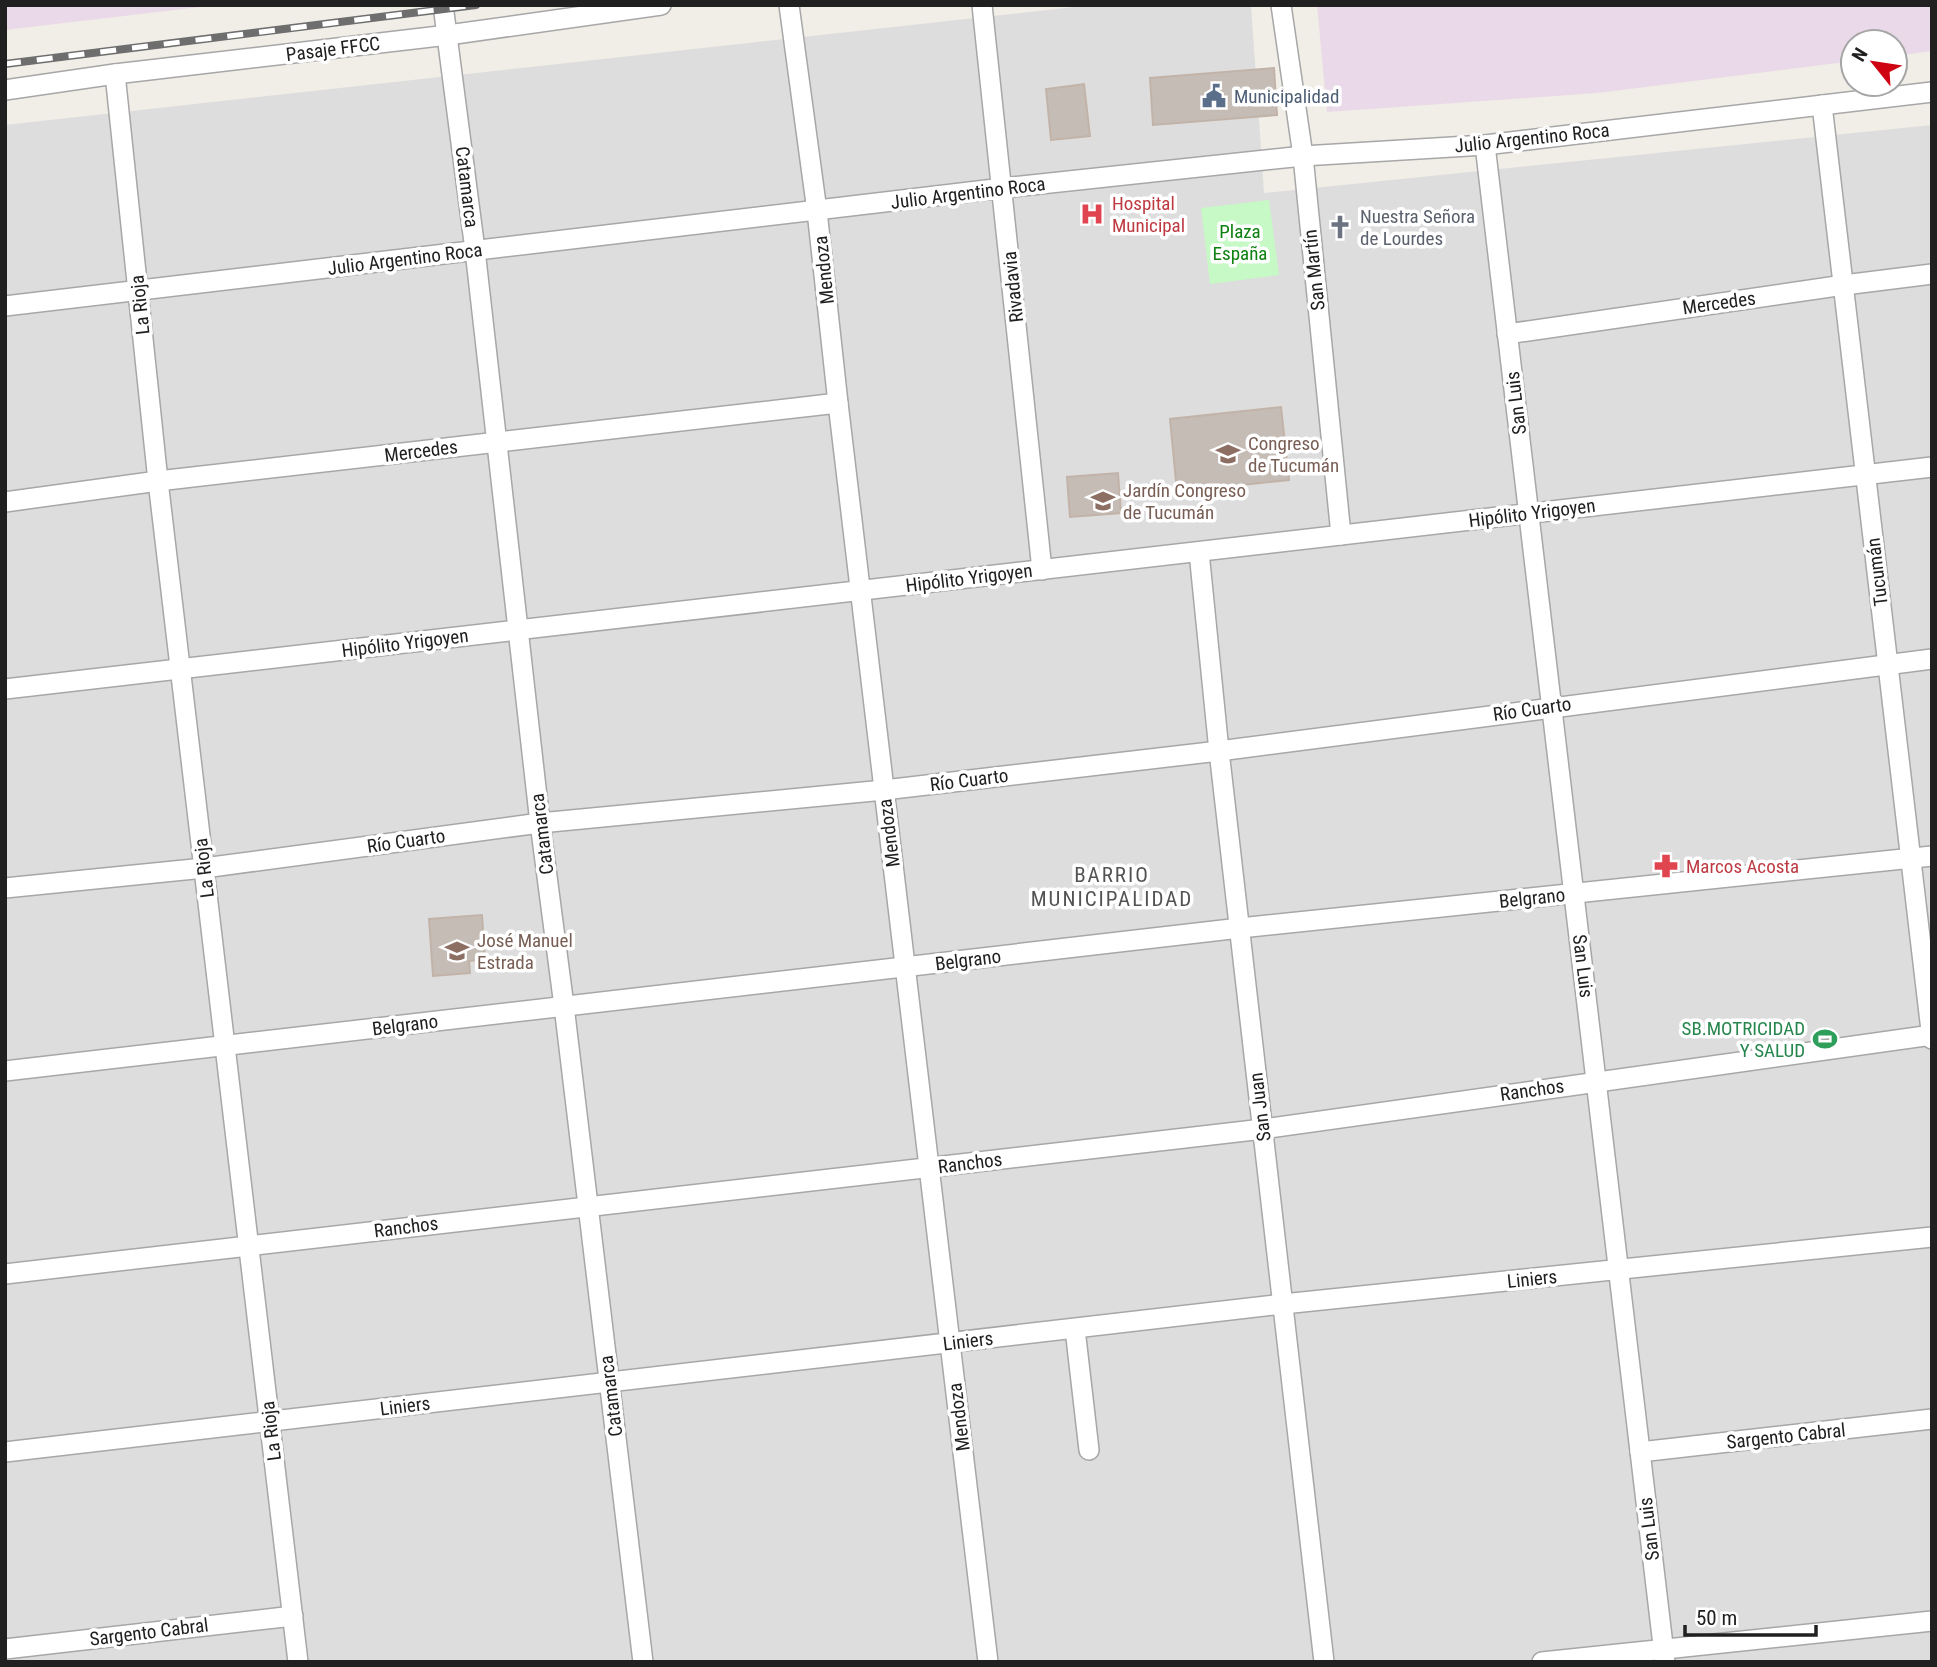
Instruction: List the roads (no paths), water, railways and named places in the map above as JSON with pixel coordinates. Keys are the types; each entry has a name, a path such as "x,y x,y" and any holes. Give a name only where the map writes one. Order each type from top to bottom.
{"street":[{"name":"Catamarca","path":"443,5 475,250 540,823 643,1662"},
{"name":"Pasaje FFCC","path":"5,90 448,35 661,5"},
{"name":"Mendoza","path":"789,5 817,211 988,1662"},
{"name":"Rivadavia","path":"982,5 1042,570"},
{"name":"San Martín","path":"1281,5 1303,156 1341,535"},
{"name":"La Rioja","path":"115,75 158,481 298,1662"},
{"name":"Julio Argentino Roca","path":"5,306 1003,188 1303,156 1485,145 1932,92"},
{"name":"Tucumán","path":"1822,105 1932,1036"},
{"name":"San Luis","path":"1485,145 1664,1655"},
{"name":"Mercedes","path":"1507,334 1932,274"},
{"name":"Mercedes","path":"5,502 158,481 838,403"},
{"name":"Hipólito Yrigoyen","path":"5,689 1932,467"},
{"name":"San Juan","path":"1199,552 1219,751 1324,1662"},
{"name":"Río Cuarto","path":"5,888 204,868 540,823 884,790 1219,751 1932,659"},
{"name":"Belgrano","path":"5,1071 1240,928 1932,856"},
{"name":"Ranchos","path":"5,1274 1263,1129 1597,1080 1932,1036"},
{"name":"Liniers","path":"5,1452 1283,1304 1932,1237"},
{"path":"1075,1329 1089,1450"},
{"name":"Sargento Cabral","path":"1640,1452 1932,1419"},
{"name":"Sargento Cabral","path":"5,1649 293,1616"},
{"path":"1542,1662 1664,1655 1932,1621"}],"railway":[{"path":"5,64 476,5"}],"place":[{"name":"Municipalidad","path":"1214,96"},
{"name":"Hospital Municipal","path":"1092,214"},
{"name":"Nuestra Señora de Lourdes","path":"1340,227"},
{"name":"Congreso de Tucumán","path":"1228,454"},
{"name":"Jardín Congreso de Tucumán","path":"1103,501"},
{"name":"Marcos Acosta","path":"1666,866"},
{"name":"José Manuel Estrada","path":"457,951"},
{"name":"SB.MOTRICIDAD Y SALUD","path":"1825,1039"}],"district":[{"name":"BARRIO MUNICIPALIDAD","path":"1112,887"}],"park label":[{"name":"Plaza España","path":"1240,242"}]}
